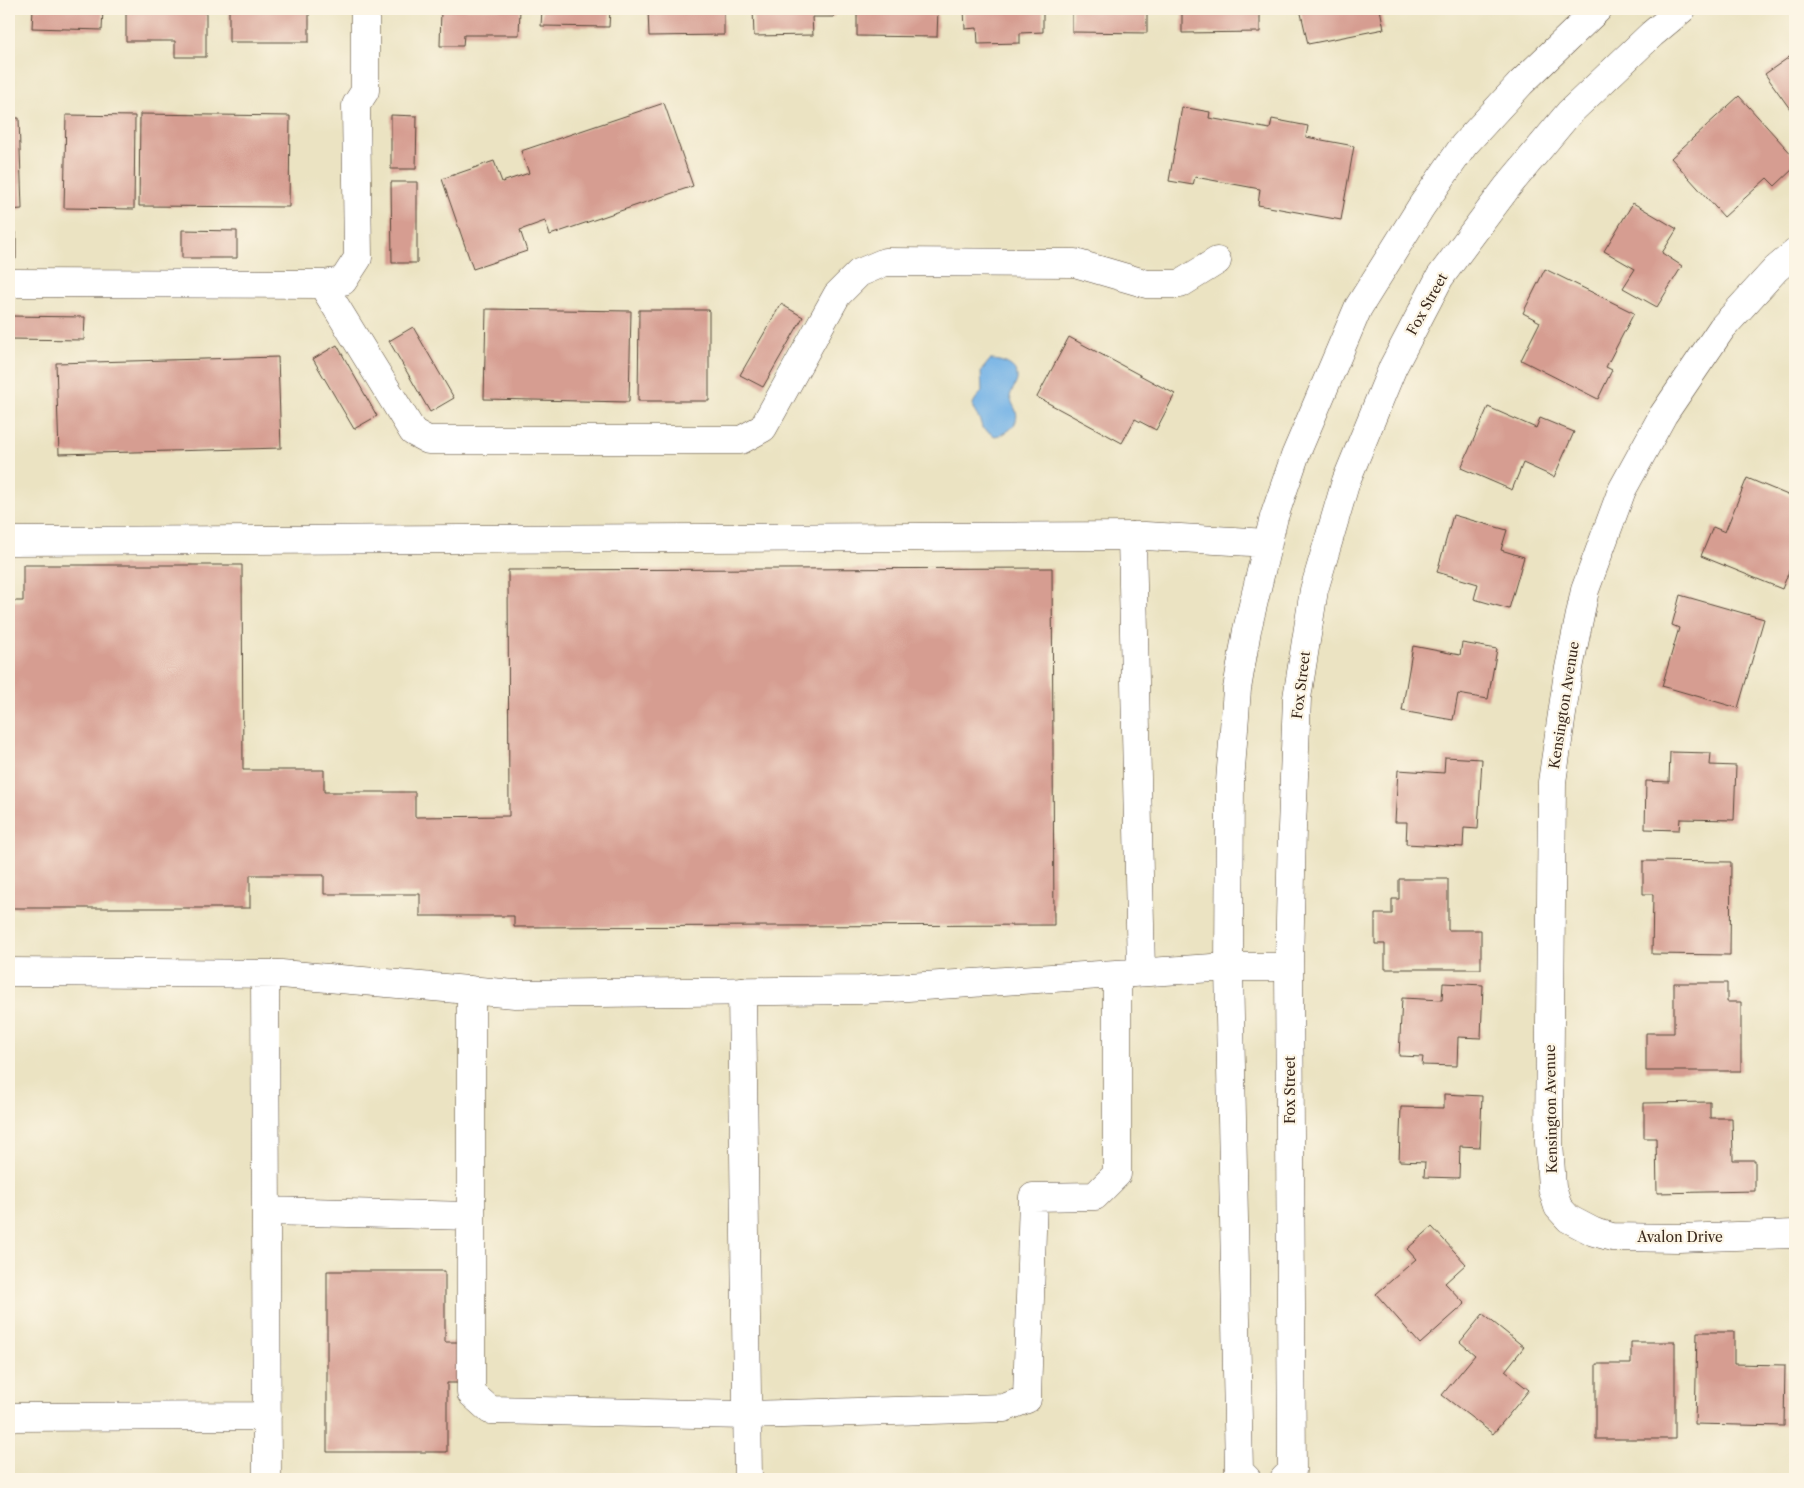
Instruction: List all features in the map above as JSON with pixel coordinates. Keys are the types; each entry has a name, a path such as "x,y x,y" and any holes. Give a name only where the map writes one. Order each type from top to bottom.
{"street":[{"path":"9,283 322,284 343,282 358,258 356,105 365,91 365,9"},
{"path":"1247,1479 1239,1471 1229,966 1230,782 1237,689 1274,517 1295,456 1358,308 1421,207 1464,145 1521,83 1598,9"},
{"name":"Fox Street","path":"1284,1479 1292,1471 1289,966 1292,828 1297,698 1314,590 1346,481 1393,368 1440,277 1508,186 1569,113 1652,34 1682,9"},
{"name":"Kensington Avenue","path":"1568,1219 1558,1207 1552,1188 1549,1142 1552,782 1568,673 1585,590 1622,490 1663,415 1722,328 1776,269 1795,253"},
{"path":"322,284 413,432 428,440 741,440 763,428 838,295 859,273 885,262 1075,263 1147,284 1180,284 1217,260"},
{"path":"9,541 1132,536 1268,543"},
{"path":"471,990 471,1393 490,1410 747,1415 1004,1408 1027,1399 1033,1198 1095,1196 1117,1174 1129,973 1132,536"},
{"path":"9,972 265,974 514,994 853,990 1229,966 1289,966"},
{"path":"265,974 267,1479"},
{"path":"742,991 748,1479"},
{"path":"266,1211 471,1216"},
{"name":"Avalon Drive","path":"1568,1219 1594,1232 1612,1237 1678,1238 1795,1234"},
{"path":"9,1417 267,1416"}],"water":[{"path":"990,360 1008,364 1017,375 1017,380 1010,396 1016,411 1016,421 1008,431 995,436 982,428 973,407 976,398 982,392 981,371"}],"building":[{"path":"33,9 103,9 102,30 32,28"},
{"path":"126,9 206,9 206,57 175,57 175,41 126,41"},
{"path":"229,9 309,9 309,42 229,42"},
{"path":"441,9 520,9 519,35 464,35 463,46 440,46"},
{"path":"542,9 610,9 609,27 541,26"},
{"path":"648,9 724,9 724,35 649,36"},
{"path":"753,9 834,9 834,17 812,17 813,35 754,36"},
{"path":"857,9 938,9 937,37 857,36"},
{"path":"964,9 1043,9 1043,32 1020,33 1020,43 978,44 977,28 965,29"},
{"path":"1072,9 1147,9 1147,33 1072,32"},
{"path":"1182,9 1260,9 1260,32 1182,33"},
{"path":"1300,9 1380,9 1384,29 1308,44"},
{"path":"1795,53 1795,116 1765,74"},
{"path":"1739,96 1795,158 1795,167 1775,186 1767,178 1724,217 1671,158"},
{"path":"664,103 693,186 550,235 545,221 520,230 527,251 473,269 442,179 494,161 502,182 529,173 521,151"},
{"path":"1182,107 1210,112 1209,118 1270,129 1272,119 1308,126 1306,137 1354,146 1341,220 1258,205 1260,189 1195,177 1193,185 1169,181"},
{"path":"140,114 290,116 289,207 139,206"},
{"path":"66,115 135,116 134,209 64,208"},
{"path":"391,115 417,116 416,169 391,169"},
{"path":"9,118 19,118 22,209 9,210"},
{"path":"391,182 417,182 417,263 392,263"},
{"path":"1633,203 1677,229 1662,253 1682,266 1657,307 1623,288 1635,269 1604,251"},
{"path":"182,230 237,231 237,258 182,258"},
{"path":"9,233 16,233 16,259 9,259"},
{"path":"1545,269 1634,313 1606,367 1612,370 1598,399 1521,360 1540,322 1523,313"},
{"path":"781,304 803,317 763,387 740,375"},
{"path":"486,309 631,311 629,402 484,399"},
{"path":"639,310 709,310 709,401 638,401"},
{"path":"9,316 85,317 84,340 9,339"},
{"path":"413,327 454,398 430,412 389,341"},
{"path":"1069,337 1175,394 1156,430 1135,419 1122,443 1037,397"},
{"path":"337,345 377,416 354,429 313,359"},
{"path":"278,357 281,448 59,454 56,363"},
{"path":"1488,407 1536,428 1540,418 1574,432 1554,477 1523,463 1512,490 1461,468"},
{"path":"1747,478 1795,498 1795,556 1782,589 1701,556 1713,527 1725,532"},
{"path":"1453,515 1507,530 1501,550 1524,557 1509,609 1474,599 1478,584 1437,572"},
{"path":"23,565 242,565 243,770 324,770 324,792 415,792 415,817 509,816 508,570 1052,568 1054,925 514,927 514,916 420,916 420,894 324,894 324,875 250,875 250,908 9,908 9,601 23,601"},
{"path":"1680,595 1764,619 1738,708 1662,686 1679,628 1672,625"},
{"path":"1462,643 1497,649 1488,699 1458,694 1453,720 1402,711 1413,646 1460,655"},
{"path":"1670,752 1711,753 1710,765 1736,766 1734,820 1680,819 1679,830 1645,829 1646,781 1669,782"},
{"path":"1445,757 1482,759 1478,829 1464,828 1463,847 1406,844 1407,822 1395,822 1398,770 1444,773"},
{"path":"1643,861 1731,862 1730,955 1652,954 1653,894 1643,894"},
{"path":"1399,879 1448,879 1448,930 1481,930 1481,969 1385,969 1385,944 1375,944 1375,914 1392,914 1392,899 1399,899"},
{"path":"1443,983 1483,985 1481,1038 1458,1037 1457,1066 1422,1065 1423,1057 1399,1056 1402,998 1442,1000"},
{"path":"1674,983 1727,983 1727,1002 1741,1002 1741,1071 1646,1071 1646,1033 1674,1033"},
{"path":"1444,1094 1482,1096 1480,1147 1460,1146 1459,1178 1424,1177 1425,1162 1399,1161 1401,1107 1444,1108"},
{"path":"1710,1102 1710,1118 1732,1118 1733,1160 1755,1160 1755,1191 1657,1193 1656,1138 1644,1138 1644,1103"},
{"path":"1432,1227 1466,1264 1445,1283 1465,1304 1420,1344 1376,1294 1416,1259 1407,1249"},
{"path":"327,1271 445,1271 445,1342 459,1342 459,1383 447,1383 447,1452 327,1452"},
{"path":"1483,1314 1524,1347 1505,1371 1529,1390 1493,1434 1442,1395 1475,1355 1460,1342"},
{"path":"1697,1332 1734,1332 1734,1364 1785,1365 1784,1426 1695,1424"},
{"path":"1631,1342 1675,1342 1675,1439 1596,1439 1596,1364 1631,1364"}]}
